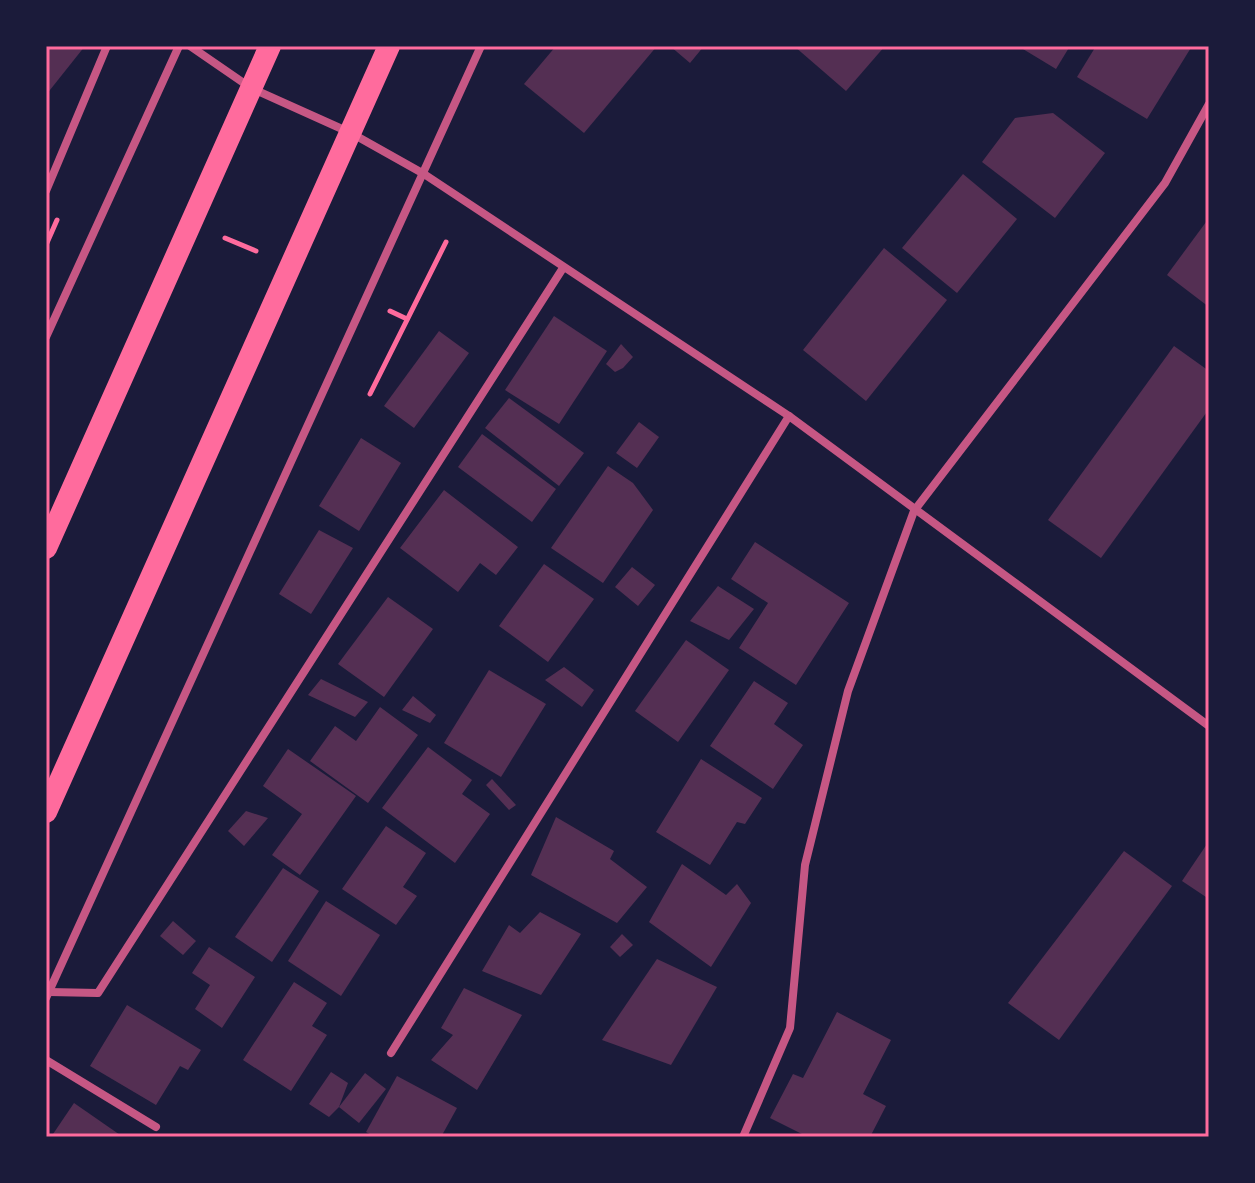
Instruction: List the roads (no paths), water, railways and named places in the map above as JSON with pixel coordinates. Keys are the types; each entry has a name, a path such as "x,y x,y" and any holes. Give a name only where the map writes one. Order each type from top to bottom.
{"highway":[{"path":"46,548 270,46"},
{"path":"46,812 389,46"}],"street":[{"path":"46,191 107,46"},
{"path":"46,337 179,46"},
{"path":"190,46 251,88 351,133 424,174 789,416 1209,726"},
{"path":"481,46 47,995 98,993 563,268"},
{"path":"743,1137 790,1028 805,865 848,691 914,511 1165,183 1209,104"},
{"path":"391,1053 789,416"},
{"path":"46,1060 156,1127"}]}
